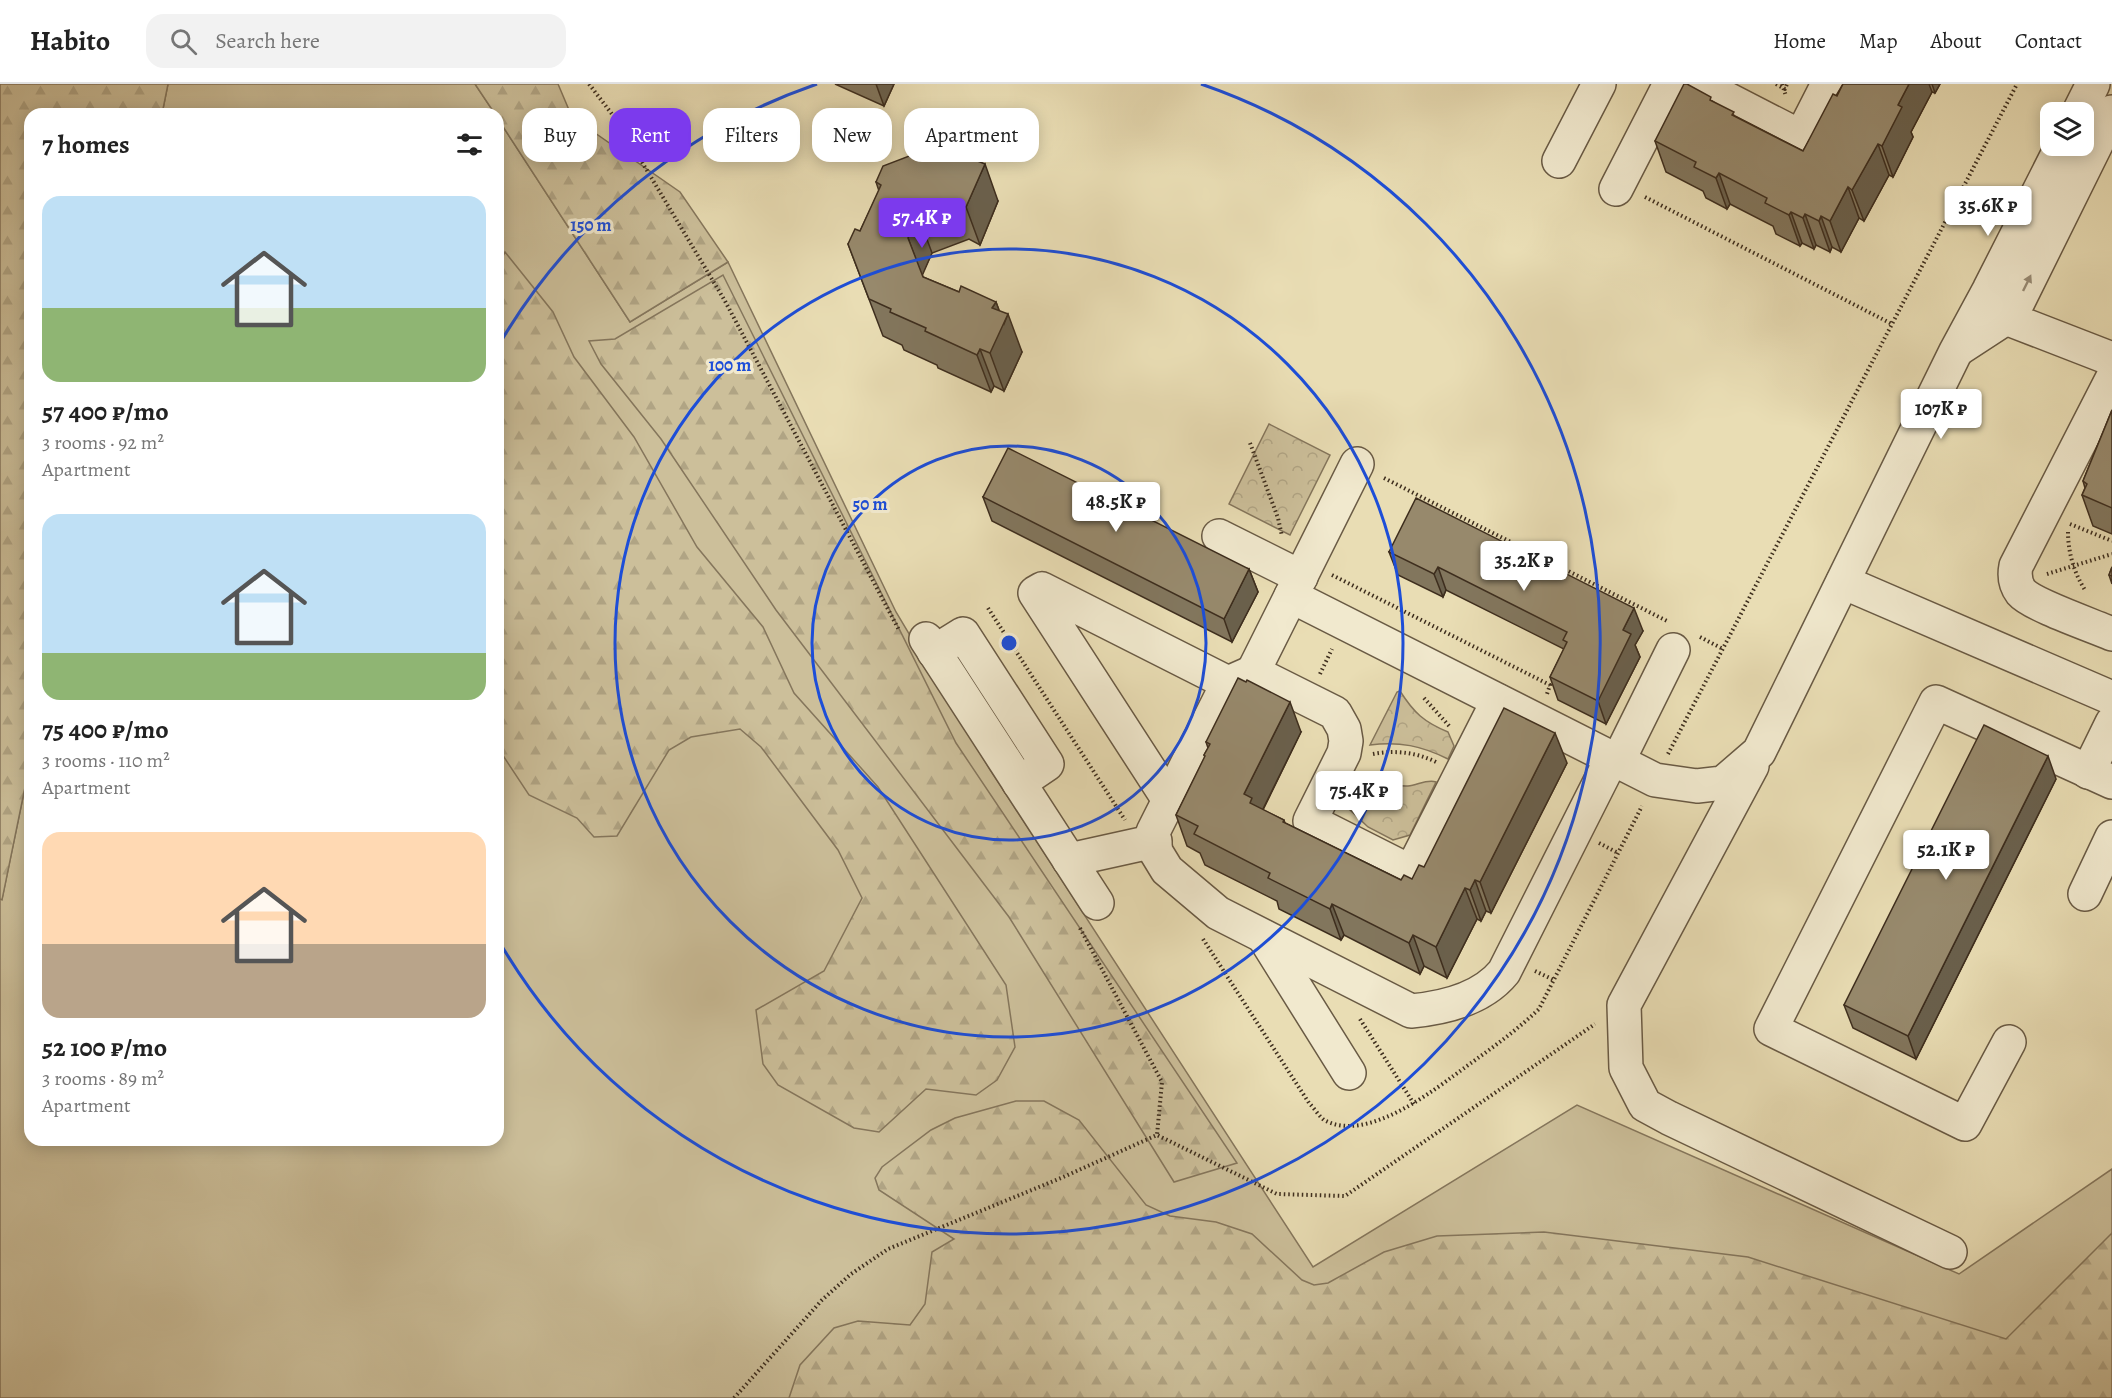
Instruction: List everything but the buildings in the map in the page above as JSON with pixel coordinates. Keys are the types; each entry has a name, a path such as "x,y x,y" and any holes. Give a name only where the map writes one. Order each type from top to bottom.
{"street":[{"path":"1559,161 1599,84"},
{"path":"1629,192 1670,84"},
{"path":"1698,84 1801,137 1828,84"},
{"path":"2084,102 2093,84"},
{"path":"1956,351 2006,318 2018,302 2112,112"},
{"path":"1950,1252 1645,1105 1626,1068 1624,1005 1759,752 1956,351 2057,156"},
{"path":"2006,318 2112,359"},
{"path":"2112,379 2016,566 2015,580 2022,594 2029,599 2112,634"},
{"path":"1357,464 1297,577 1169,800 1153,832 1156,852 1167,870 1218,914 1411,1011 1437,1009 1471,997 1494,985 1504,972 1681,636"},
{"path":"1220,536 1297,577 1345,624 1655,780 1697,786 1723,783 1759,752"},
{"path":"1843,582 2112,698"},
{"path":"1169,800 1035,593 1042,589 1240,677 1307,699 1335,713 1344,729 1346,741 1344,753 1310,821 1411,872 1498,701"},
{"path":"920,642 963,634 1047,764 1019,783 1069,860 1086,911"},
{"path":"2009,1042 1965,1124 1771,1029 1936,702 2100,777 2112,723"},
{"path":"2085,894 2112,837"},
{"path":"1069,860 1155,841"},
{"path":"1264,937 1349,1073"}],"path":[{"path":"589,84 618,122 725,301 920,642"},
{"path":"1776,84 1785,89 1787,84"},
{"path":"1655,780 2017,84"},
{"path":"1629,192 1892,324"},
{"path":"1250,443 1297,577 1550,685"},
{"path":"1357,464 1681,636 1723,649"},
{"path":"2086,592 2069,552 2067,522 2112,541"},
{"path":"2016,584 2112,554"},
{"path":"1307,699 1345,624"},
{"path":"1363,756 1379,753 1412,754 1437,762 1459,776"},
{"path":"1086,911 1162,1082 1157,1135"},
{"path":"1157,1135 1277,1194 1345,1196 1624,1005"},
{"path":"1360,1018 1414,1104"},
{"path":"734,1398 822,1300 851,1274 888,1249 1061,1178 1157,1135"}],"green space":[{"path":"0,84 168,84 163,108 24,108 24,792 2,900 0,899"},
{"path":"168,84 475,84 491,108 163,108"},
{"path":"475,84 558,84 568,108 522,108 522,156 504,128 504,108 491,108"},
{"path":"504,128 522,156 522,162 526,162 630,322 728,262 896,612 989,768 1313,1267 1577,1105 1959,1274 2112,1169 2112,1398 0,1398 0,899 2,899 24,792 24,1146 504,1146"},
{"path":"597,134 609,143 609,162 637,162 680,192 728,262 630,322 526,162 597,162"},
{"path":"505,252 553,312 574,357 634,437 697,547 763,627 794,693 878,787 1006,985 1015,1047 997,1080 976,1095 926,1089 879,1132 854,1128 778,1085 763,1064 756,1010 824,971 862,898 838,850 761,747 740,729 691,737 669,750 617,836 594,837 577,818 529,795 504,757"},
{"path":"723,275 956,743 1237,1163 1174,1182 1009,917 776,610 661,439 601,364 589,341 615,339"},
{"path":"1269,424 1330,455 1290,535 1229,504"},
{"path":"1400,691 1420,716 1448,732 1454,746 1448,759 1410,746 1370,745 1397,692"},
{"path":"1357,772 1402,786 1429,781 1436,782 1410,835 1393,840 1368,827 1349,809"},
{"path":"1016,1101 1044,1101 1079,1120 1146,1205 1170,1216 1216,1222 1252,1234 1302,1280 1314,1285 1328,1283 1384,1252 1437,1236 1544,1232 1748,1257 2006,1339 2112,1233 2112,1398 789,1398 800,1365 834,1328 858,1321 910,1325 925,1304 932,1252 954,1239 879,1190 875,1178 882,1167 931,1130 955,1118"}]}
